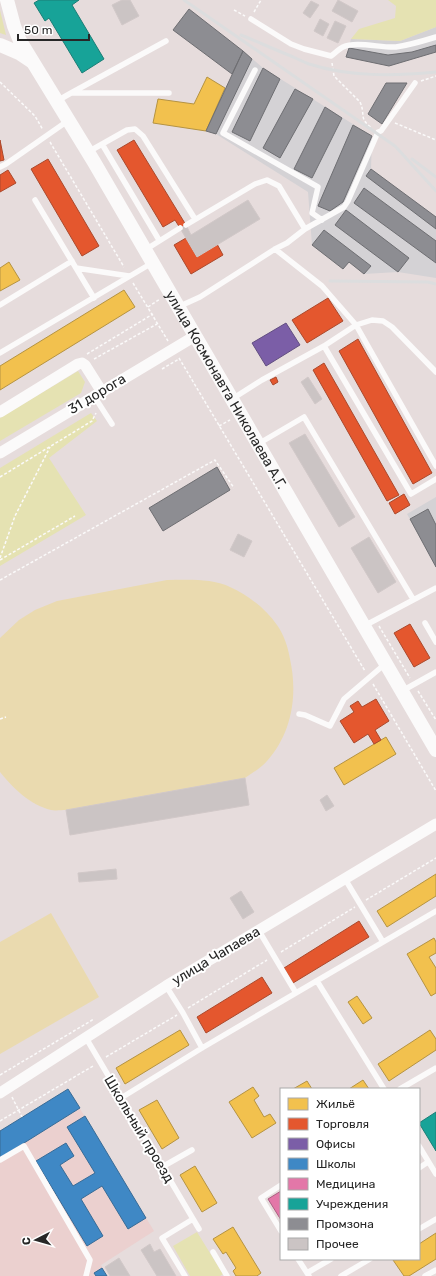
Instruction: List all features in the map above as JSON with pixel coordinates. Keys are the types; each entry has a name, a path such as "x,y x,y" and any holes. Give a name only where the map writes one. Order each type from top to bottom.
{"street":[{"path":"7,0 20,41 34,64"},
{"name":"улица Космонавта Николаева А.Г.","path":"0,45 19,53 34,64 69,120 436,750"},
{"name":"31 дорога","path":"0,453 99,398 195,336"},
{"path":"0,412 82,363 85,365 99,398"},
{"name":"улица Чапаева","path":"4,1091 166,986 436,824"}],"lane":[{"path":"252,19 291,44 331,56 345,46 396,47 436,37"},
{"path":"57,101 166,40"},
{"path":"255,70 223,133 318,187 312,212 322,220"},
{"path":"178,307 200,297 275,249 287,243 305,229 344,207 378,132 381,131 415,83"},
{"path":"71,93 169,93"},
{"path":"0,167 69,120"},
{"path":"88,152 127,130 135,129 143,136 195,220"},
{"path":"102,144 160,240"},
{"path":"186,225 255,184 267,180 279,186 305,229"},
{"path":"35,200 94,298"},
{"path":"145,250 180,228"},
{"path":"275,249 322,286 356,325 436,466"},
{"path":"0,305 72,262"},
{"path":"0,353 152,263"},
{"path":"76,268 129,276"},
{"path":"232,400 262,380 324,346 356,325 372,320 383,321 392,327 436,372"},
{"path":"324,346 411,494 436,479"},
{"path":"99,398 112,424"},
{"path":"258,444 304,417 413,600"},
{"path":"364,626 436,588"},
{"path":"425,623 436,642"},
{"path":"299,714 305,715 330,726 344,699 385,663"},
{"path":"402,691 436,672"},
{"path":"345,879 383,942"},
{"path":"121,1098 202,1048 436,911"},
{"path":"259,931 296,994"},
{"path":"316,981 383,1088"},
{"path":"166,986 202,1048"},
{"name":"Школьный проезд","path":"86,1038 199,1229"},
{"path":"402,1088 436,1068"},
{"path":"0,1160 24,1146 90,1260 86,1276"},
{"path":"420,1148 436,1174"},
{"path":"162,1167 192,1150"},
{"path":"420,1167 428,1162"},
{"path":"280,1186 261,1198 280,1229"},
{"path":"185,1276 162,1238 193,1219"},
{"path":"420,1228 436,1219"},
{"path":"213,1252 227,1276"},
{"path":"299,1260 308,1275 330,1260"},
{"path":"341,1276 368,1260"},
{"path":"425,1276 436,1270"}],"path":[{"path":"234,10 252,19 261,0"},
{"path":"331,56 334,76 360,102 364,122 378,132"},
{"path":"415,83 436,76"},
{"path":"0,82 35,116 436,791"},
{"path":"388,121 436,140"},
{"path":"161,369 179,359"},
{"path":"0,477 92,421 99,398"},
{"path":"0,559 15,516 50,447"},
{"path":"0,580 216,460 234,488"},
{"path":"0,559 75,516"},
{"path":"0,719 6,717"},
{"path":"0,1121 436,858"},
{"path":"0,1075 94,1019"},
{"path":"4,1091 22,1116"}],"shaded area":[{"path":"388,0 436,0 436,27 400,41 351,39 359,29 395,18 396,6"},
{"path":"0,10 6,35 0,33"},
{"path":"436,27 436,52 389,66 346,57 351,39 400,41"},
{"path":"243,51 263,68 372,136 371,169 436,217 436,278 398,272 364,274 349,262 343,269 312,245 308,192 216,134 206,131"},
{"path":"78,371 85,382 81,393 0,441 0,418"},
{"path":"91,413 97,421 49,458 86,515 0,566 0,468"},
{"path":"436,497 436,568 407,514"},
{"path":"167,580 207,581 223,584 243,594 256,603 273,619 284,637 288,650 293,686 291,713 282,738 275,750 265,764 245,778 66,810 51,810 43,808 29,800 16,790 0,772 0,638 19,620 35,610 57,601"},
{"path":"51,913 99,997 0,1054 0,942"},
{"path":"68,1089 154,1231 101,1265 107,1276 0,1276 0,1131"},
{"path":"197,1232 223,1274 220,1276 190,1276 173,1246"}],"building: Жильё":[{"path":"207,77 225,88 206,131 153,123 158,99 194,104"},
{"path":"9,262 20,280 0,291 0,268"},
{"path":"124,290 135,307 0,390 0,366"},
{"path":"386,737 396,754 344,785 334,768"},
{"path":"436,874 436,896 387,927 377,911"},
{"path":"434,938 436,942 436,953 429,957 436,968 436,993 431,996 407,954"},
{"path":"357,996 372,1018 363,1024 348,1002"},
{"path":"180,1030 189,1045 125,1084 116,1068"},
{"path":"430,1030 436,1039 436,1050 389,1081 378,1064"},
{"path":"363,1080 368,1088 351,1088"},
{"path":"307,1081 311,1088 295,1088"},
{"path":"253,1087 259,1096 254,1100 264,1117 270,1114 276,1123 252,1138 229,1102"},
{"path":"157,1100 179,1138 162,1149 139,1110"},
{"path":"195,1166 217,1203 202,1212 180,1175"},
{"path":"233,1227 261,1273 257,1276 236,1276 233,1271 236,1268 226,1252 223,1254 213,1239"},
{"path":"436,1233 436,1259 409,1276 404,1276 393,1260 420,1260 420,1243"}],"building: Торговля":[{"path":"0,140 4,160 0,161"},
{"path":"134,140 186,225 180,228 175,220 163,227 117,150"},
{"path":"48,159 99,246 82,256 31,169"},
{"path":"8,170 16,183 0,192 0,175"},
{"path":"186,238 197,257 217,244 223,255 191,274 174,245"},
{"path":"328,298 343,321 307,343 292,320"},
{"path":"358,339 432,473 413,484 339,351"},
{"path":"324,363 399,495 387,501 313,370"},
{"path":"276,377 278,382 273,385 270,380"},
{"path":"404,494 410,505 395,514 389,503"},
{"path":"410,624 430,658 414,667 394,633"},
{"path":"376,699 389,721 375,730 381,740 374,744 368,734 354,743 340,721 354,712 350,706 358,701 362,707"},
{"path":"359,921 369,937 293,983 284,968"},
{"path":"262,977 272,993 206,1033 197,1017"}],"building: Офисы":[{"path":"286,323 300,345 266,366 252,343"}],"building: Школы":[{"path":"68,1089 80,1108 0,1158 0,1131"},
{"path":"85,1116 146,1218 128,1229 102,1186 81,1199 103,1236 87,1246 36,1161 66,1143 74,1156 60,1165 73,1186 95,1173 67,1127"},
{"path":"102,1268 107,1276 96,1276 94,1273"}],"building: Медицина":[{"path":"280,1192 280,1218 268,1199"}],"building: Учреждения":[{"path":"39,0 79,0 72,5 104,59 82,73 49,18 45,21 34,3"},
{"path":"436,1112 436,1151 420,1125 420,1122"}],"building: Промзона":[{"path":"189,9 243,51 232,74 173,30"},
{"path":"436,45 436,52 389,66 346,57 349,48 388,55 412,52"},
{"path":"243,51 252,59 216,134 206,131"},
{"path":"263,68 280,79 250,141 232,132"},
{"path":"386,83 407,83 382,124 368,114"},
{"path":"295,89 313,99 280,158 263,148"},
{"path":"325,107 342,118 312,178 294,169"},
{"path":"353,125 372,136 343,202 330,211 318,206"},
{"path":"371,169 436,217 436,229 366,176"},
{"path":"364,188 436,241 436,263 354,203"},
{"path":"346,210 409,258 398,272 335,225"},
{"path":"324,230 371,266 364,274 349,262 343,269 312,245"},
{"path":"217,467 230,490 163,531 149,508"},
{"path":"428,509 436,525 436,567 410,519"}],"building: Прочее":[{"path":"122,0 130,0 139,16 122,25 112,5"},
{"path":"338,0 358,11 352,22 332,11"},
{"path":"311,1 319,5 310,18 303,13"},
{"path":"320,19 329,24 323,36 314,31"},
{"path":"335,21 346,26 338,43 327,38"},
{"path":"248,200 260,219 197,257 180,228 186,225 191,235"},
{"path":"308,377 322,399 315,404 301,382"},
{"path":"305,434 355,517 339,527 289,443"},
{"path":"238,534 252,541 244,557 230,550"},
{"path":"369,537 396,582 378,593 351,548"},
{"path":"245,778 249,805 70,835 66,810"},
{"path":"327,795 334,806 326,811 320,800"},
{"path":"116,869 117,879 79,882 78,873"},
{"path":"241,891 254,912 243,919 230,898"},
{"path":"150,1244 154,1252 160,1249 176,1276 157,1276 141,1250"},
{"path":"119,1258 130,1276 110,1276 105,1267"}],"railway":[{"path":"184,0 395,146 436,191"},
{"path":"241,35 309,64 340,71 388,75 436,72"},
{"path":"412,159 436,177"},
{"path":"330,281 428,282 436,284"}]}
